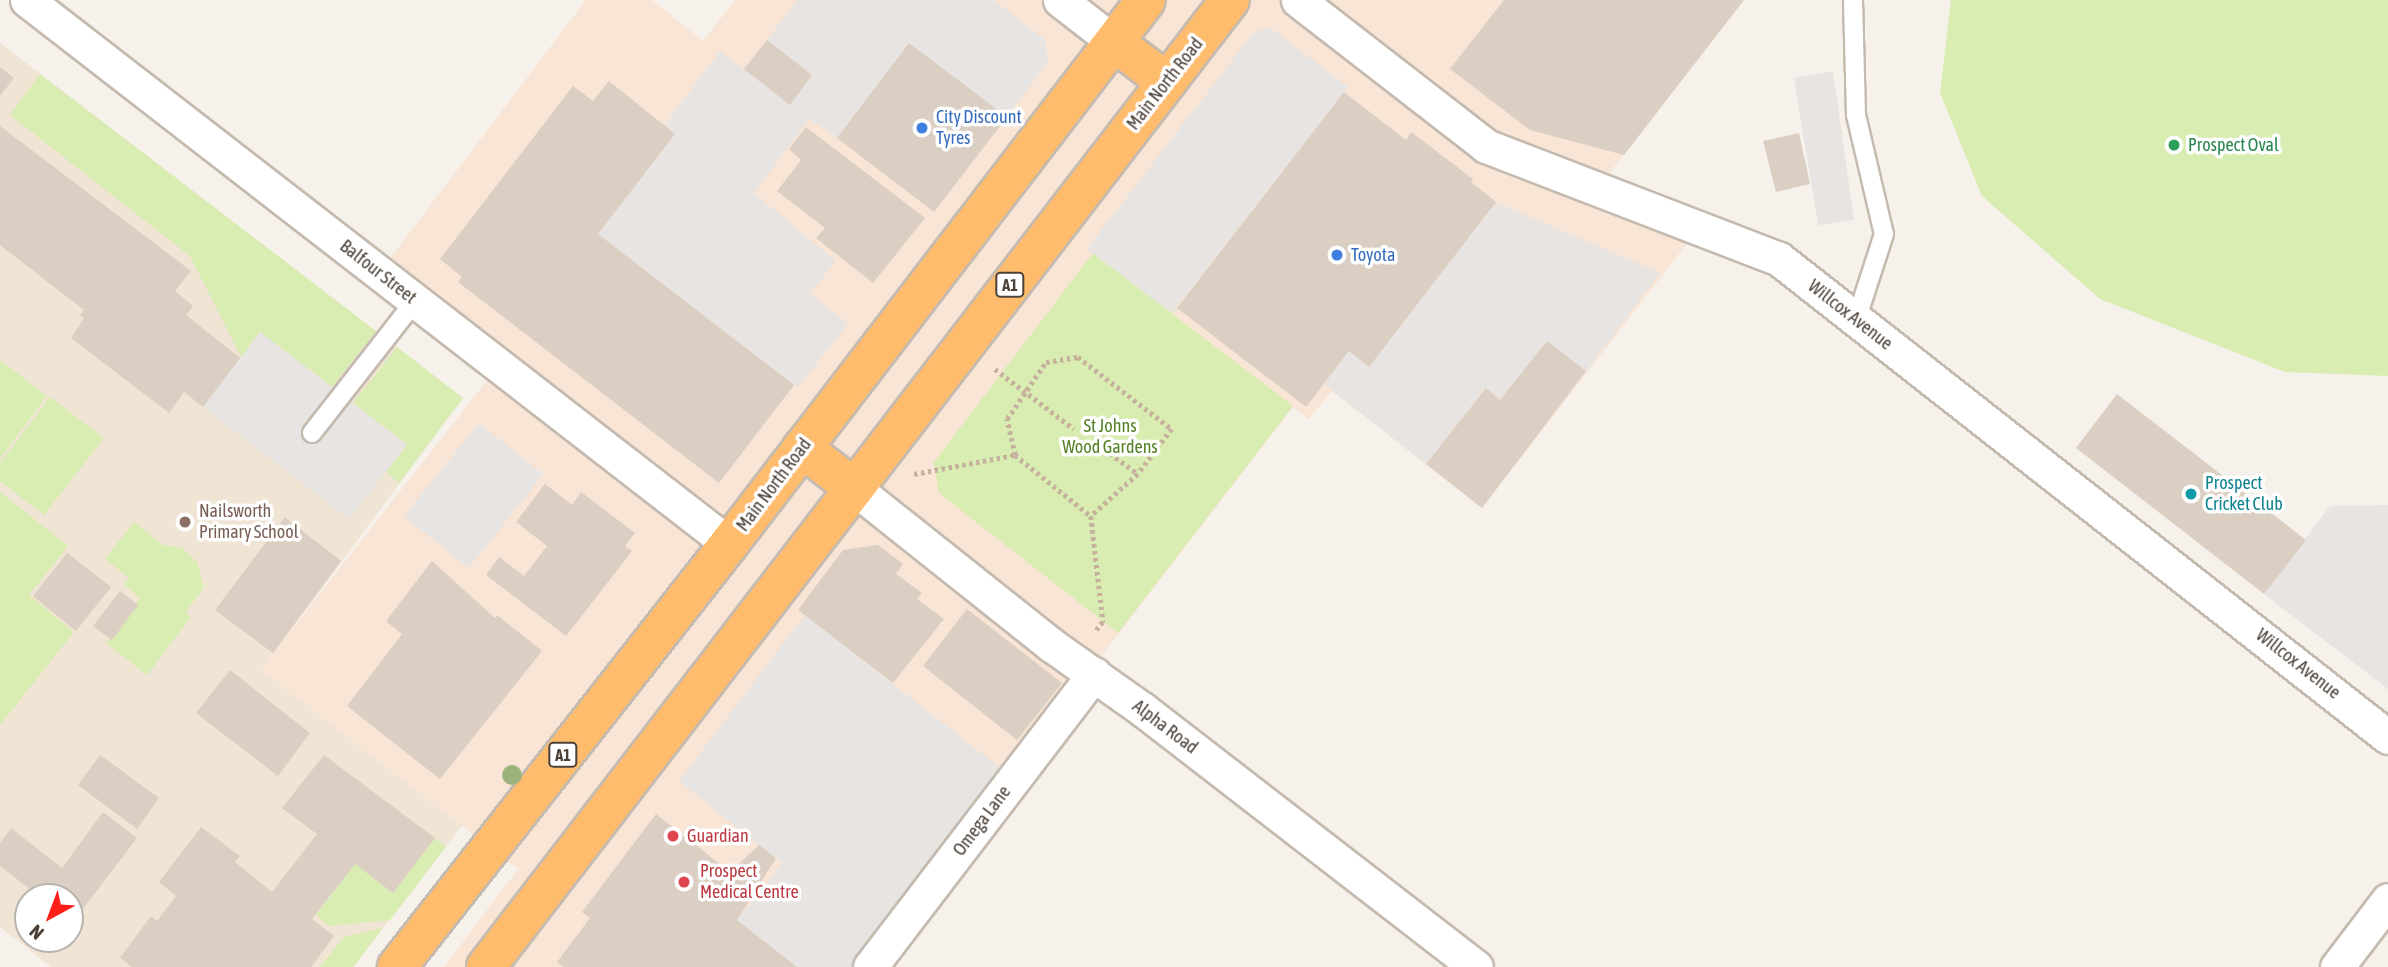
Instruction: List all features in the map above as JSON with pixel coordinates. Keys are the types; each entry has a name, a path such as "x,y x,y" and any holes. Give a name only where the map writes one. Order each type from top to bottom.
{"highway":[{"name":"Main North Road","path":"397,967 729,544 1146,0"},
{"name":"Main North Road","path":"486,967 1230,0"},
{"path":"1114,42 1167,82"},
{"path":"802,448 854,488"}],"street":[{"name":"Balfour Street","path":"27,0 729,544"},
{"path":"1060,0 1114,42"},
{"name":"Willcox Avenue","path":"1298,0 1486,146 1779,260 2358,710 2388,737"},
{"name":"Alpha Road","path":"854,488 1476,967"},
{"name":"Omega Lane","path":"870,967 1084,667"},
{"name":"Willcox Avenue","path":"2358,710 2388,722"},
{"path":"2337,967 2388,900"}],"lane":[{"path":"1853,0 1856,115 1884,234 1856,320"},
{"path":"312,433 415,301"}],"path":[{"path":"964,346 1074,429"},
{"path":"1084,667 1103,622 1091,516 1015,455 1007,419 1046,362 1078,357 1172,429 1138,474 1091,516"},
{"path":"1093,441 1138,474"},
{"path":"903,476 1015,455"}],"shaded area":[{"path":"586,0 652,0 703,41 735,0 1744,0 1597,189 1699,228 1482,508 1332,391 1308,419 1293,407 862,967 444,967 518,869 260,670 499,365 379,273"},
{"path":"797,0 994,0 1045,40 1048,61 1007,117 909,44 837,138 809,119 754,193 836,261 810,294 848,323 798,388 598,234 675,134 664,126 720,51 790,104 812,75 767,40"},
{"path":"1271,28 1348,87 1172,313 1087,249 1254,32"},
{"name":"Nailsworth Primary School","path":"0,43 463,398 261,670 462,826 353,967 51,967 33,953 84,953 84,883 14,883 14,938 0,927"},
{"path":"1833,71 1854,220 1818,225 1794,78"},
{"path":"1496,202 1660,273 1586,371 1547,341 1500,400 1485,388 1426,464 1324,384 1349,351 1369,367"},
{"path":"260,332 407,445 349,519 203,407"},
{"path":"479,423 543,474 469,568 404,516"},
{"path":"2388,505 2388,689 2264,594 2330,506"},
{"path":"805,615 1004,771 855,967 797,967 737,920 782,863 679,781"}],"green space":[{"name":"Prospect Oval","path":"1951,0 2388,0 2388,376 2285,372 2100,299 1982,196 1940,93"},
{"path":"40,74 376,331 332,387 260,332 241,357 190,256 10,115"},
{"name":"St Johns Wood Gardens","path":"1093,253 1293,406 1118,633 939,493 934,462"},
{"path":"397,347 463,398 399,483 386,472 407,444 353,403"},
{"path":"0,360 47,396 0,459"},
{"path":"50,397 104,438 44,515 0,481 0,463"},
{"path":"0,492 68,546 29,595 74,632 0,725"},
{"path":"134,522 163,545 182,548 197,562 204,587 186,612 191,617 147,675 106,643 140,598 124,584 129,578 105,559"},
{"path":"435,838 446,847 390,920 329,926 316,915 355,864 393,893"},
{"path":"383,928 353,967 320,967 344,937"}],"building":[{"path":"1504,0 1744,0 1624,155 1530,130 1450,69"},
{"path":"767,40 812,75 790,105 744,69"},
{"name":"City Discount Tyres","path":"909,43 1007,117 934,212 837,138"},
{"path":"0,67 14,78 0,96"},
{"path":"609,81 675,134 598,234 794,385 719,483 458,282 462,277 440,259 573,86 593,101"},
{"name":"Toyota","path":"1344,92 1406,140 1411,132 1473,179 1471,182 1496,202 1369,367 1349,351 1306,407 1177,308"},
{"path":"0,126 191,271 175,291 193,306 186,315 240,358 203,407 184,392 169,413 71,338 84,318 80,315 84,310 0,245"},
{"path":"806,127 925,218 873,283 816,238 825,228 777,191 801,160 789,149"},
{"path":"1799,133 1810,184 1776,192 1763,141"},
{"path":"1547,341 1586,371 1482,508 1426,464 1486,388 1500,400"},
{"name":"Prospect Cricket Club","path":"2117,394 2306,540 2264,594 2076,448"},
{"path":"545,484 572,505 581,492 635,533 625,546 632,551 566,636 486,575 499,557 524,576 547,546 516,522"},
{"path":"285,517 341,561 273,653 215,610"},
{"path":"878,545 903,564 896,574 922,593 917,599 944,619 893,683 798,610 843,550"},
{"path":"67,553 111,587 76,631 33,596"},
{"path":"432,561 495,618 497,615 542,651 440,779 347,706 402,634 386,621"},
{"path":"120,591 138,605 112,640 93,626"},
{"path":"967,609 1062,683 1017,740 923,666"},
{"path":"230,670 310,733 278,776 196,713"},
{"path":"100,755 159,798 137,829 78,785"},
{"path":"324,755 435,838 393,893 355,864 312,919 334,936 311,967 132,967 120,958 151,916 157,921 176,896 159,882 201,827 240,856 235,862 272,892 317,834 282,808"},
{"path":"103,812 137,838 84,908 84,883 22,883 0,866 0,843 11,828 62,868"},
{"name":"Prospect Medical Centre","path":"656,814 730,872 759,845 776,858 737,920 797,967 564,967 557,962 590,918 582,912"}],"place":[{"name":"City Discount Tyres","path":"922,128"},
{"name":"Prospect Oval","path":"2174,145"},
{"name":"Toyota","path":"1337,255"},
{"name":"Prospect Cricket Club","path":"2191,494"},
{"name":"Nailsworth Primary School","path":"185,522"},
{"name":"Guardian","path":"673,836"},
{"name":"Prospect Medical Centre","path":"684,882"}]}
